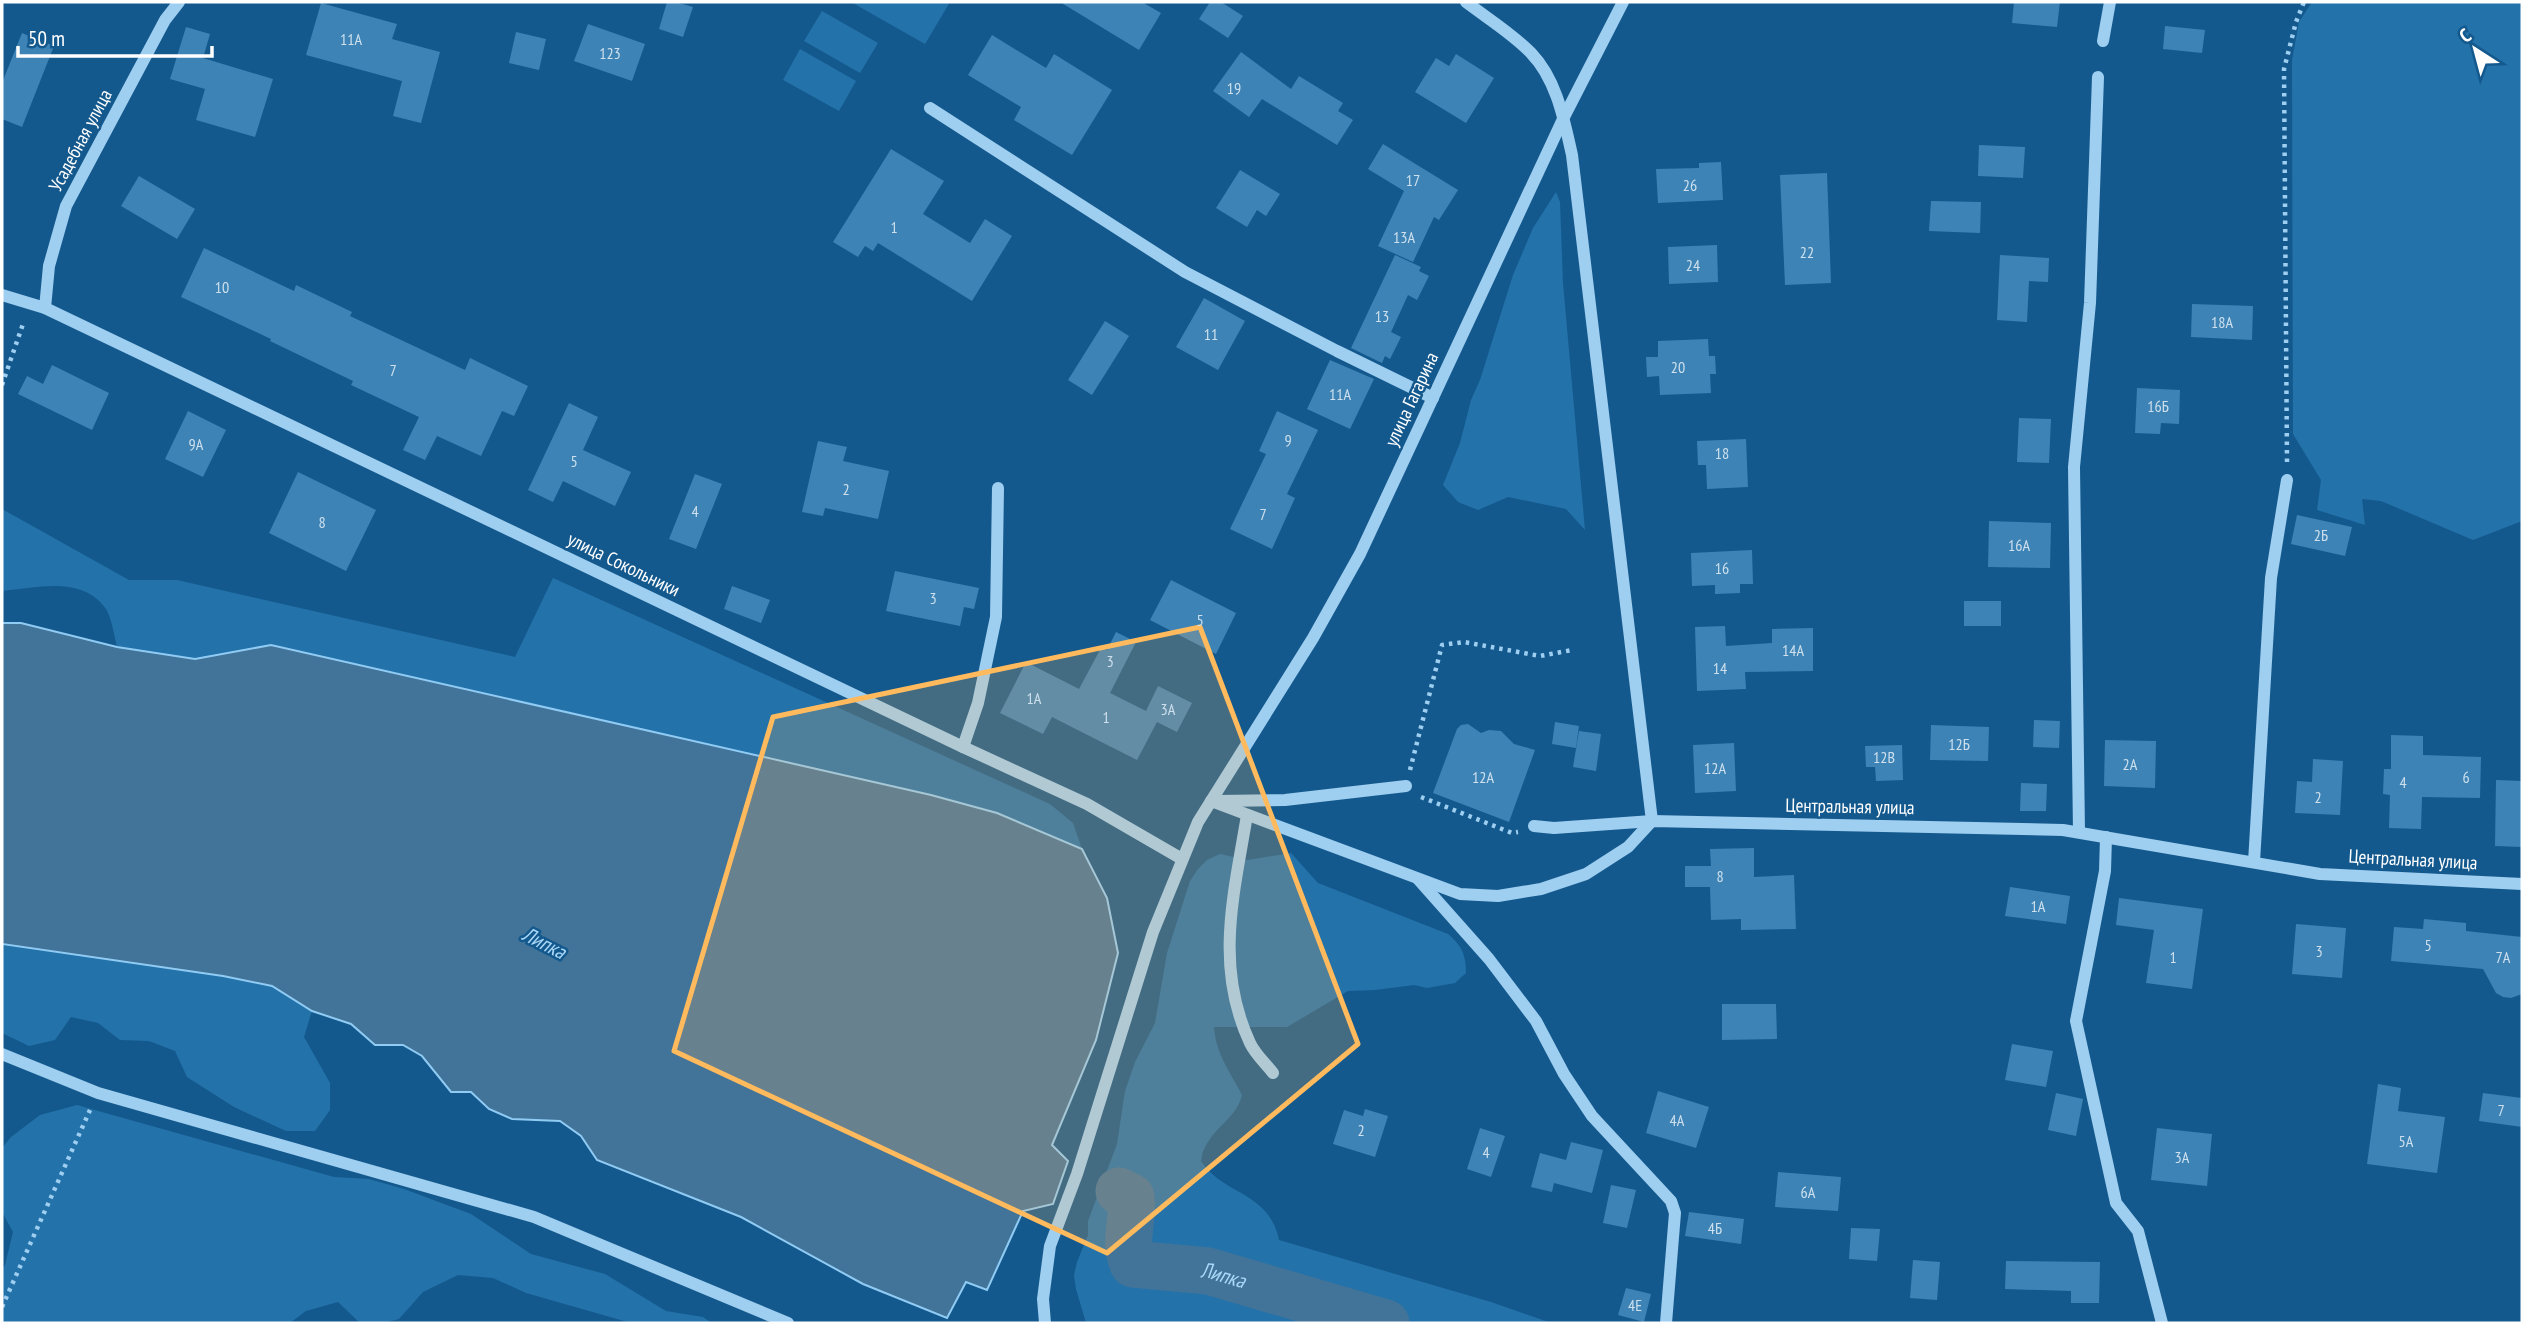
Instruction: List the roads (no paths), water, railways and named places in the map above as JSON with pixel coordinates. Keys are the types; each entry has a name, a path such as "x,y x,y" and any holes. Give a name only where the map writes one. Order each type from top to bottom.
{"street":[{"name":"Усадебная улица","path":"45,308 49,266 66,206 165,20 179,2"},
{"path":"1211,801 1460,894 1498,896 1541,889 1586,874 1628,848 1652,821 1572,155 1550,80 1532,54 1466,2"},
{"name":"улица Гагарина","path":"1045,1323 1043,1299 1050,1246 1077,1174 1153,932 1198,822 1313,638 1360,554 1563,119 1623,2"},
{"path":"2104,41 2110,2"},
{"path":"2078,832 2074,467 2090,303 2098,77"},
{"path":"930,108 1185,272 1433,398"},
{"name":"улица Сокольники","path":"2,295 45,308 1087,804 1182,859"},
{"path":"2254,862 2271,578 2287,481"},
{"path":"963,747 978,703 996,617 998,488"},
{"path":"1211,801 1285,800 1406,786"},
{"path":"1247,815 1229,926 1233,993 1251,1045 1273,1073"},
{"name":"Центральная улица","path":"1534,826 1554,828 1652,821 2063,830 2320,874 2522,884"},
{"path":"2106,837 2105,871 2084,967 2076,1021 2116,1203 2138,1231 2162,1323"},
{"path":"1418,880 1489,959 1536,1021 1564,1074 1592,1116 1671,1201 1675,1213 1666,1323"},
{"path":"2,1054 98,1093 534,1217 788,1323"}],"water":[{"path":"2,623 21,623 117,647 195,659 271,645 931,795 997,813 1082,849 1107,898 1118,953 1096,1040 1052,1145 1068,1161 1053,1204 1023,1211 987,1290 966,1282 947,1318 863,1284 741,1217 597,1160 581,1136 560,1121 512,1119 489,1109 471,1092 451,1092 422,1056 403,1045 375,1045 351,1024 312,1011 272,986 223,976 2,944"}],"waterway":[{"name":"Липка","path":"1119,1191 1131,1197 1129,1247 1133,1264 1208,1271 1386,1323"}]}
